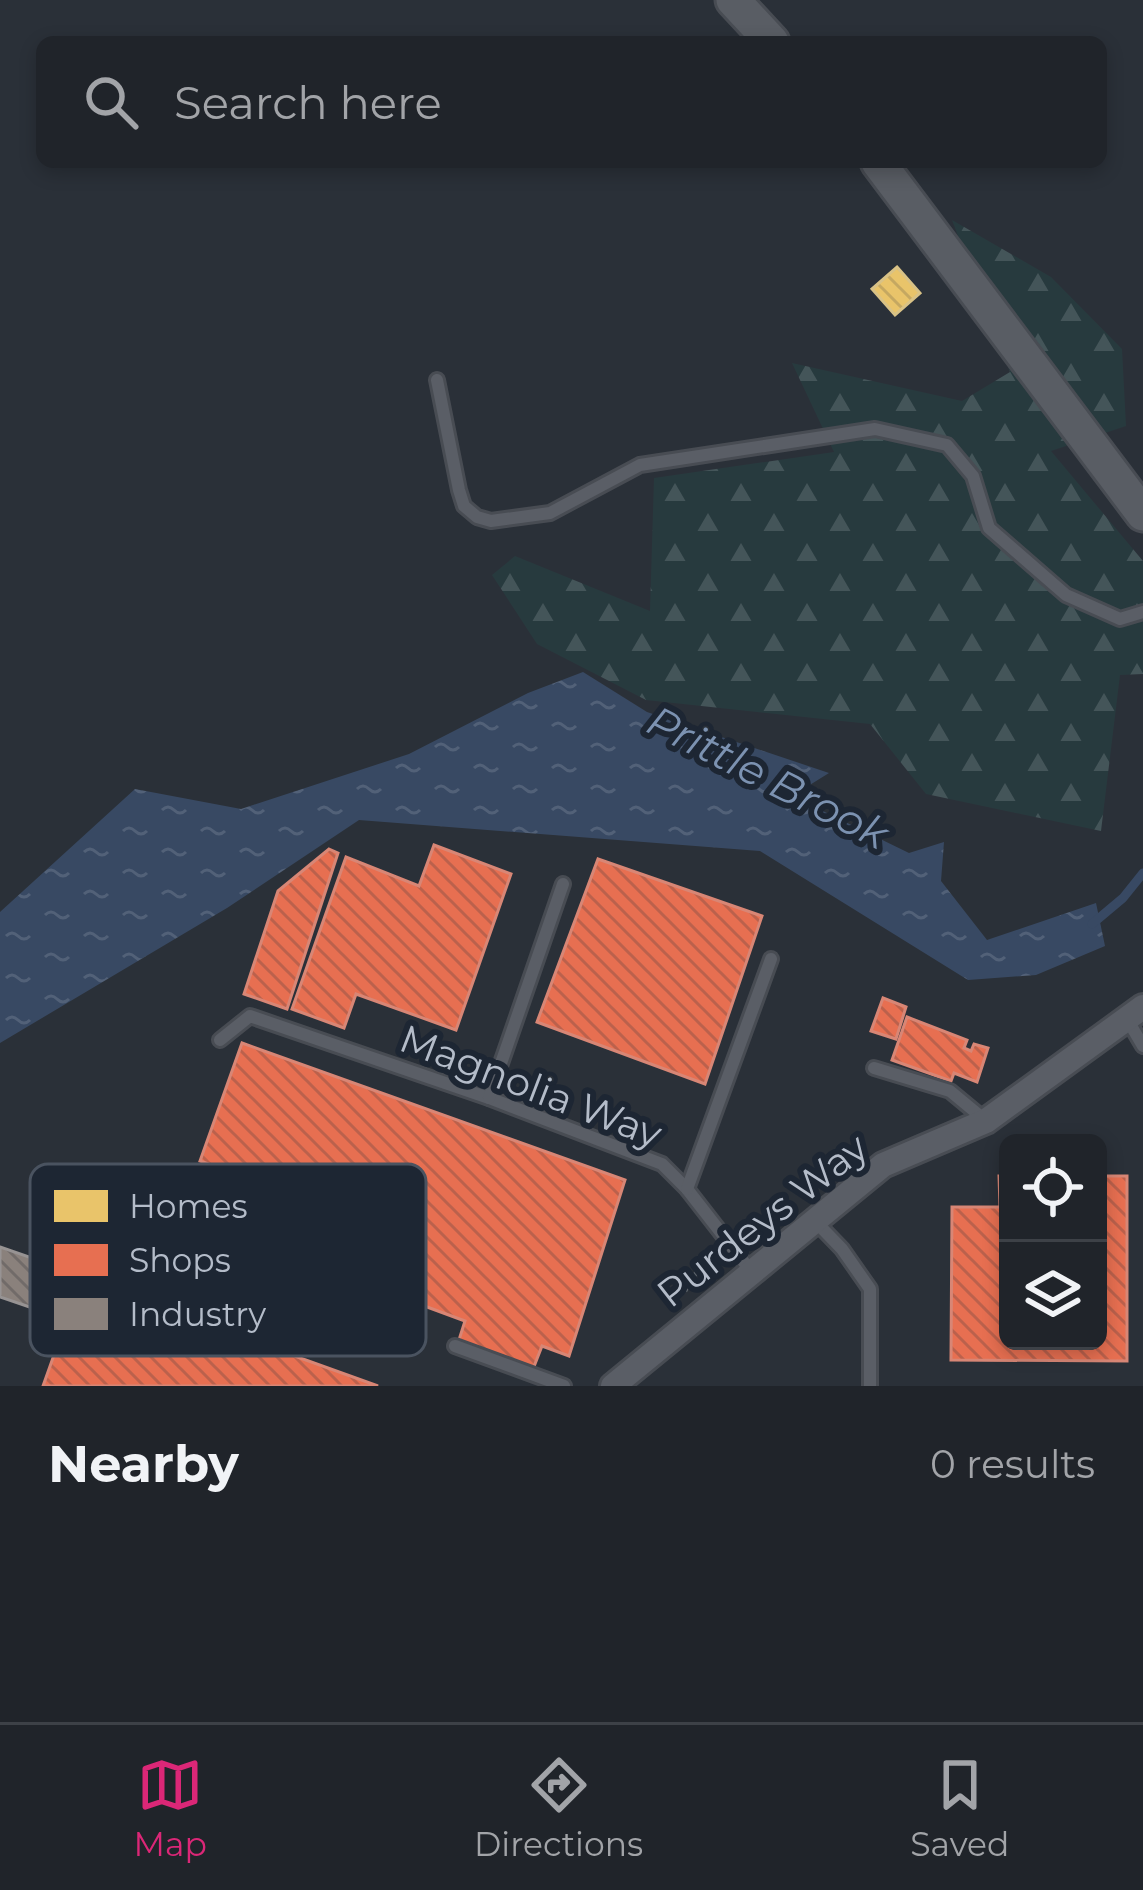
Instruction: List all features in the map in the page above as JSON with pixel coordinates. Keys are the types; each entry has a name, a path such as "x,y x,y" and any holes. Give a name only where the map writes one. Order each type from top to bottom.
{"street":[{"path":"733,0 766,36"},
{"path":"883,168 1143,514"},
{"name":"Purdeys Way","path":"614,1386 750,1270 884,1165 986,1120 1135,1013"}],"lane":[{"path":"437,380 459,490 464,506 477,518 550,513 640,465 875,429 947,445 974,476 989,528 1066,595 1120,619 1143,612"},
{"path":"489,1099 563,884"},
{"path":"687,1190 771,959"},
{"path":"1135,1013 1143,1046"},
{"name":"Magnolia Way","path":"220,1040 250,1016 662,1164 750,1270"},
{"path":"874,1068 950,1091 986,1120"},
{"path":"813,1219 870,1288 870,1386"},
{"path":"455,1346 564,1386"}],"green space":[{"path":"952,220 1051,277 1122,349 1126,426 1051,451 1143,561 1143,674 1120,675 1101,831 926,794 870,724 646,700 537,644 492,575 515,556 650,611 654,478 834,452 792,363 962,401 1010,372"}],"water":[{"path":"583,672 647,712 829,773 792,796 909,853 944,842 941,881 987,940 1096,903 1105,946 1036,975 968,980 760,851 359,820 227,908 0,1043 0,912 135,789 241,809 409,754 528,693"}],"building: Homes":[{"path":"897,267 920,293 895,315 872,289"}],"building: Shops":[{"path":"434,845 511,874 456,1030 356,994 344,1028 292,1009 346,857 419,886"},
{"path":"329,849 338,853 287,1009 244,994 278,891"},
{"path":"598,859 762,916 705,1084 537,1022"},
{"path":"883,998 906,1007 896,1039 871,1031"},
{"path":"907,1017 967,1040 964,1048 971,1051 974,1044 988,1048 977,1082 954,1073 951,1081 892,1060"},
{"path":"242,1043 625,1180 569,1356 542,1346 533,1369 458,1343 465,1321 426,1307 426,1164 200,1161"},
{"path":"1107,1176 1127,1176 1127,1361 951,1360 952,1207 999,1207 999,1350 1107,1350"},
{"path":"54,1356 295,1356 378,1386 43,1386"}],"building: Industry":[{"path":"0,1247 30,1257 30,1307 0,1297"}],"waterway":[{"name":"Prittle Brook","path":"1092,924 1143,873"}]}
